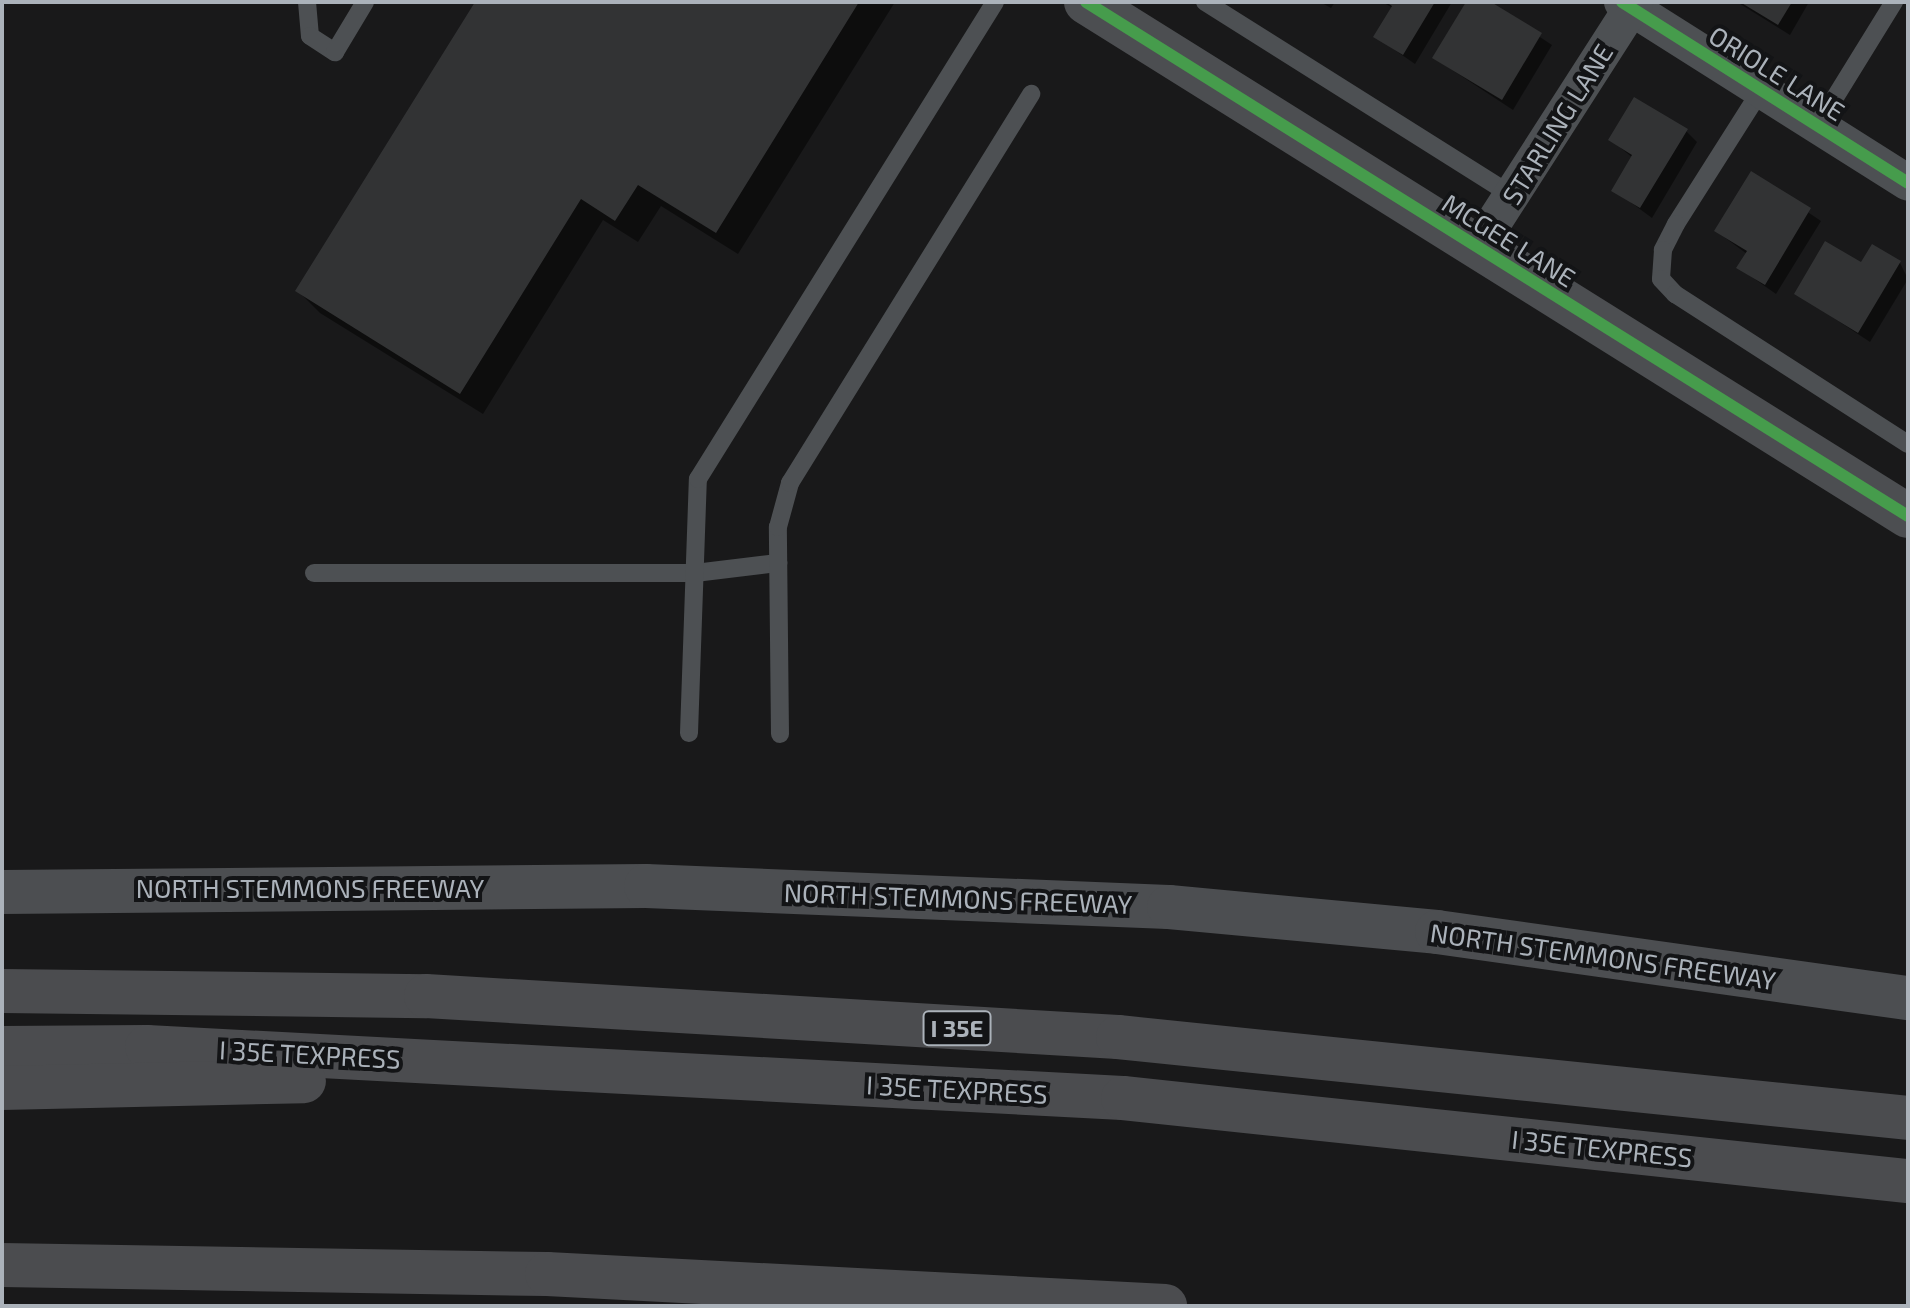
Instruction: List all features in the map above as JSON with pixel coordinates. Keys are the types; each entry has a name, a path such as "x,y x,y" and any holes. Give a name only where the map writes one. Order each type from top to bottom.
{"highway":[{"name":"I 35E","path":"2,991 426,996 1118,1037 1908,1118"},
{"name":"I 35E TEXPRESS","path":"2,1048 147,1047 1123,1098 1908,1181"},
{"path":"2,1088 406,1078 495,1063"},
{"path":"2,1265 547,1274 1165,1306"},
{"path":"2,1287 86,1266"}],"main road":[{"name":"MCGEE LANE","path":"1086,2 1908,516"},
{"name":"NORTH STEMMONS FREEWAY","path":"2,892 646,886 1169,907 1437,932 1908,998"}],"street":[{"name":"STARLING LANE","path":"1478,247 1630,4"},
{"name":"ORIOLE LANE","path":"1630,4 1908,183"}],"lane":[{"path":"307,2 310,36 335,52 365,2"},
{"path":"689,733 698,479 995,2"},
{"path":"1205,2 1511,195"},
{"path":"1818,125 1894,2"},
{"path":"1761,90 1676,224 1663,250 1661,279 1675,294 1908,444"},
{"path":"780,734 778,527 790,483 1031,94"},
{"path":"314,573 695,573 778,563"}],"building":[{"path":"475,2 859,2 716,233 638,185 615,221 581,199 460,394 295,291"},
{"path":"1386,2 1435,2 1403,55 1373,37 1392,6"},
{"path":"1466,2 1491,2 1542,33 1502,100 1432,58"},
{"path":"1740,2 1792,2 1778,25"},
{"path":"1634,97 1688,129 1640,208 1611,191 1632,155 1608,140"},
{"path":"1751,171 1811,208 1765,285 1736,268 1747,251 1714,231"},
{"path":"1825,241 1861,262 1872,244 1901,261 1858,333 1794,294"}],"cycle path":[{"path":"1086,2 1908,516"},
{"path":"1622,2 1908,183"}]}
